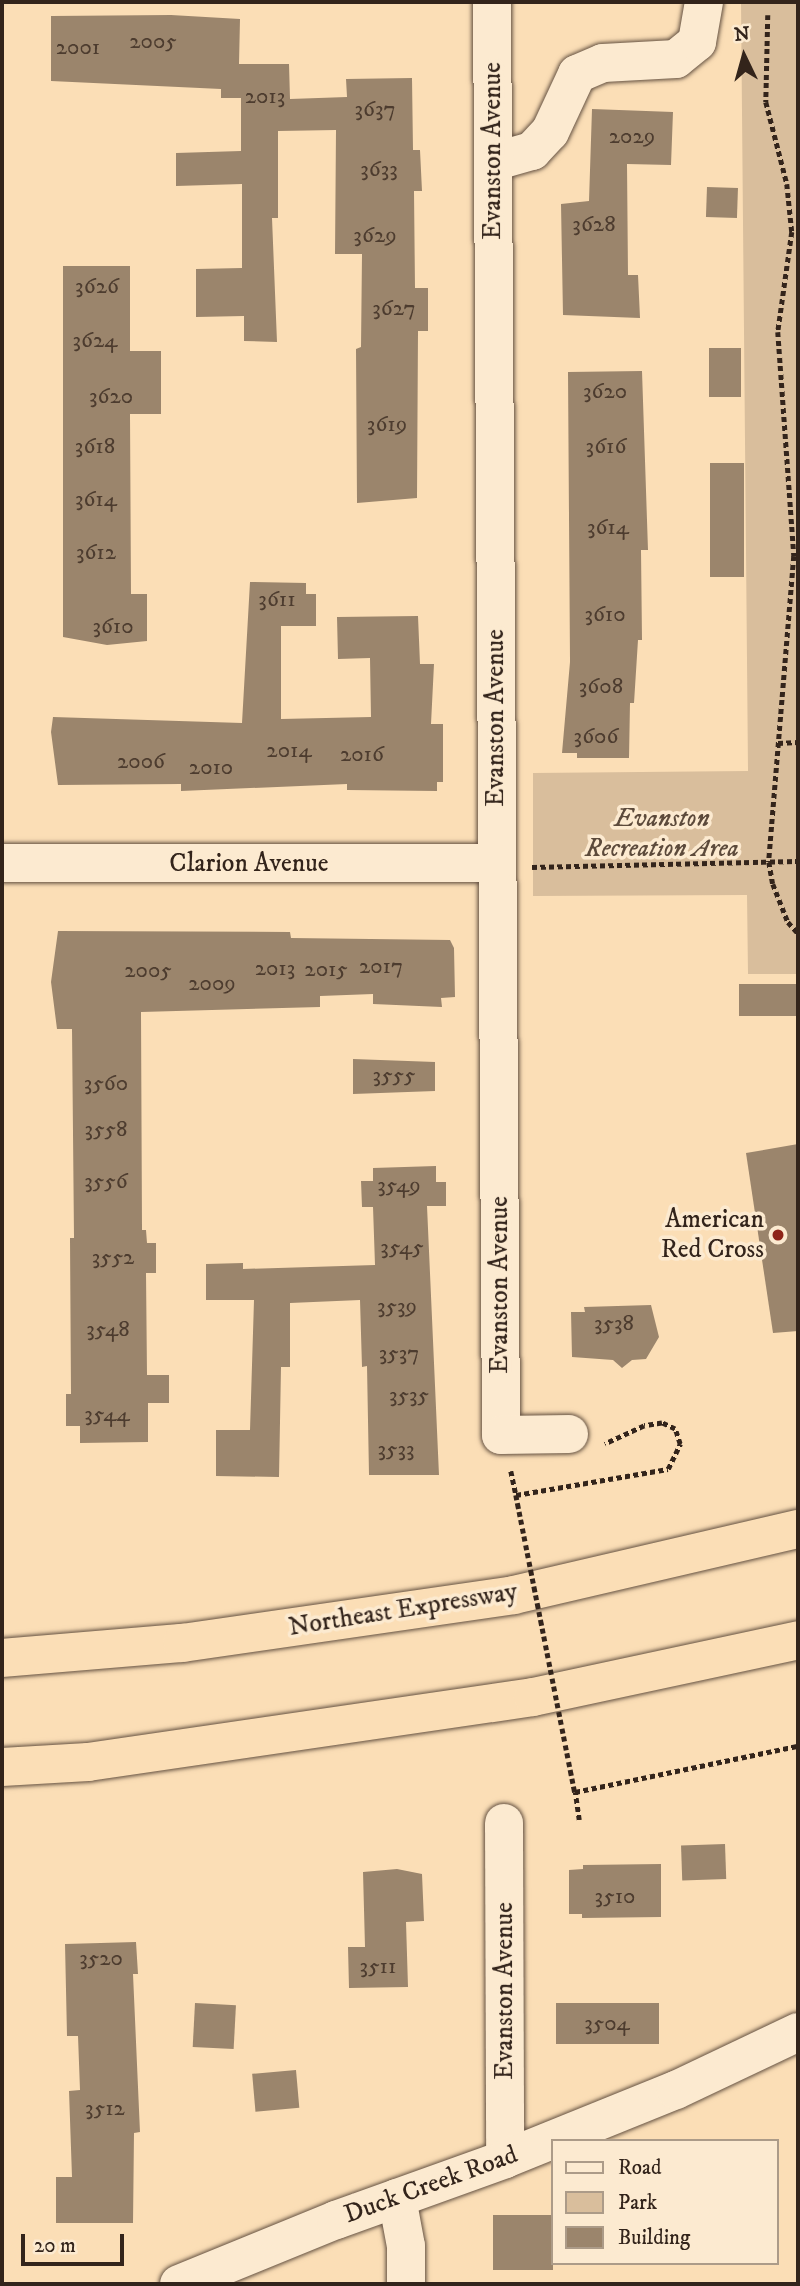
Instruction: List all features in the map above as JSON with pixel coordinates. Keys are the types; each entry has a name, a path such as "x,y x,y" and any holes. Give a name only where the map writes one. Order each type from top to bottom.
{"highway":[{"name":"Northeast Expressway","path":"2,1658 182,1643 514,1595 798,1529"},
{"path":"2,1767 88,1762 533,1697 798,1640"}],"street":[{"name":"Evanston Avenue","path":"492,2 496,865 506,1452"},
{"path":"494,162 532,151 550,132 577,74 603,63 676,59 697,42 704,2"},
{"name":"Clarion Avenue","path":"2,863 496,865"},
{"path":"506,1452 585,1440"},
{"name":"Evanston Avenue","path":"504,1823 506,2159"},
{"name":"Duck Creek Road","path":"555,2139 676,2090 798,2032"},
{"name":"Duck Creek Road","path":"179,2284 552,2140"},
{"path":"397,2198 406,2246 406,2284"}],"path":[{"path":"768,15 766,102 787,184 792,232 778,332 794,556 769,862 783,910 798,933"},
{"path":"778,743 798,742"},
{"path":"496,865 798,861"},
{"path":"516,1495 668,1469 680,1444 675,1429 662,1423 585,1440"},
{"path":"506,1452 579,1820"},
{"path":"575,1792 798,1746"}],"green space":[{"name":"Evanston Recreation Area","path":"741,2 798,2 798,974 748,974 747,895 533,896 533,773 748,771"}],"building":[{"path":"171,15 240,19 239,64 289,64 290,99 347,97 346,79 412,78 413,150 420,150 422,191 414,191 415,288 428,288 428,331 418,331 417,498 357,503 356,349 361,347 362,254 335,254 336,130 278,131 278,218 272,218 277,342 244,341 244,316 196,317 196,269 242,268 242,184 176,186 176,153 241,151 241,98 221,98 221,89 51,81 51,16"},
{"path":"592,109 673,112 671,165 627,164 628,275 638,275 640,318 563,315 561,204 589,201"},
{"path":"707,187 738,188 737,218 706,217"},
{"path":"63,266 130,266 130,351 161,351 161,414 130,414 131,594 147,594 147,641 107,645 63,637"},
{"path":"709,348 741,348 741,397 709,397"},
{"path":"642,371 648,550 641,550 642,640 638,640 634,703 630,703 629,758 577,758 577,753 562,753 570,662 568,372"},
{"path":"710,463 744,463 744,577 710,577"},
{"path":"250,582 306,583 306,594 316,594 316,626 281,626 281,719 371,717 370,658 338,659 337,617 418,616 420,664 434,664 431,724 443,724 443,782 437,782 437,791 347,790 347,784 181,791 181,784 58,785 51,732 53,717 242,723"},
{"path":"58,931 290,932 291,938 450,940 454,948 455,997 441,998 442,1007 373,1004 373,994 320,996 320,1007 141,1012 142,1230 146,1230 147,1243 156,1243 156,1273 146,1273 147,1375 169,1375 169,1403 148,1403 148,1442 80,1443 80,1426 66,1426 66,1394 71,1394 70,1238 74,1238 72,1029 57,1029 51,982"},
{"path":"739,984 798,984 798,1016 739,1016"},
{"path":"353,1059 435,1062 435,1091 353,1094"},
{"name":"American Red Cross","path":"798,1144 798,1331 773,1333 746,1153"},
{"path":"436,1166 436,1182 446,1182 446,1206 427,1206 439,1475 369,1475 367,1366 362,1367 360,1300 290,1303 290,1367 281,1367 279,1477 216,1476 216,1430 250,1430 254,1300 206,1300 206,1264 243,1263 243,1269 375,1265 373,1207 362,1207 361,1181 373,1181 373,1168"},
{"path":"651,1305 659,1337 646,1359 632,1360 622,1368 613,1360 572,1357 571,1312 585,1312 584,1307"},
{"path":"725,1844 726,1879 682,1881 681,1846"},
{"path":"661,1864 661,1917 582,1918 582,1914 569,1914 569,1870 583,1869 583,1865"},
{"path":"397,1869 422,1874 424,1921 406,1922 408,1987 349,1988 348,1947 365,1947 363,1872"},
{"path":"136,1942 138,1974 133,1974 140,2132 134,2133 133,2223 56,2223 56,2177 72,2177 69,2091 80,2090 78,2036 67,2036 65,1944"},
{"path":"195,2003 236,2005 234,2049 193,2047"},
{"path":"556,2003 659,2003 659,2044 556,2044"},
{"path":"296,2070 299,2108 255,2112 252,2074"},
{"path":"493,2215 552,2215 553,2270 493,2270"}],"place":[{"name":"American Red Cross","path":"778,1235"}]}
